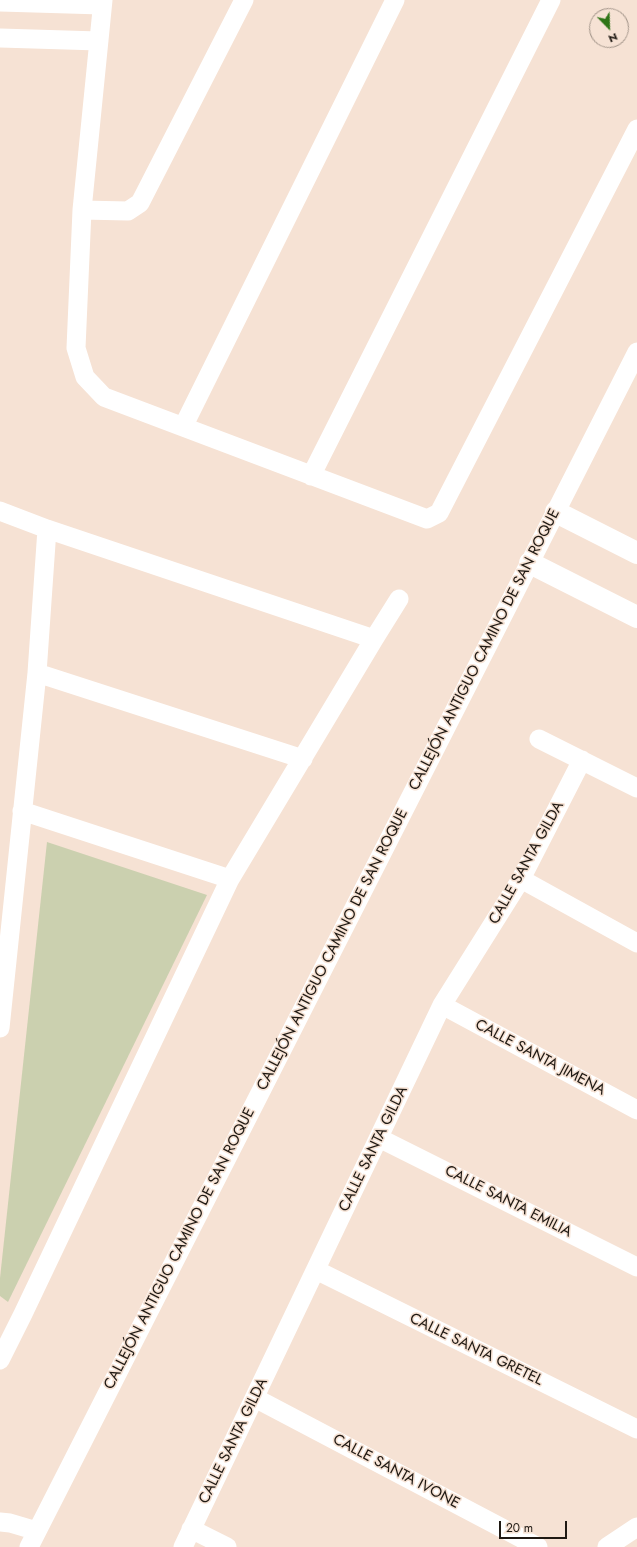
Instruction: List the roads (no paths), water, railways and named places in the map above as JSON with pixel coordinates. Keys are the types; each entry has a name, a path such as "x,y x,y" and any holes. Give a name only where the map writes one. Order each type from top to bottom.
{"street":[{"path":"82,210 128,211 140,203 244,0"},
{"path":"183,427 395,0"},
{"path":"311,476 551,0"},
{"path":"0,2 102,2 82,210 76,348 85,377 104,397 427,519 439,513 637,130"},
{"path":"0,38 99,41"},
{"name":"CALLEJÓN ANTIGUO CAMINO DE SAN ROQUE","path":"33,1539 637,352"},
{"path":"0,511 47,529 374,639"},
{"path":"556,512 637,553"},
{"path":"0,1028 36,673 47,529"},
{"path":"530,563 637,617"},
{"path":"0,1360 27,1307 230,879 399,599"},
{"path":"36,673 303,759"},
{"path":"539,739 637,788"},
{"name":"CALLE SANTA GILDA","path":"183,1547 442,1005 521,879 582,760"},
{"path":"22,811 230,879"},
{"path":"521,879 637,943"},
{"name":"CALLE SANTA JIMENA","path":"442,1005 637,1110"},
{"name":"CALLE SANTA EMILIA","path":"379,1138 636,1265"},
{"name":"CALLE SANTA GRETEL","path":"316,1270 637,1429"},
{"name":"CALLE SANTA IVONE","path":"254,1398 538,1547"},
{"path":"0,1522 10,1523 33,1539"},
{"path":"607,1547 637,1527"},
{"path":"191,1529 226,1547"}]}
